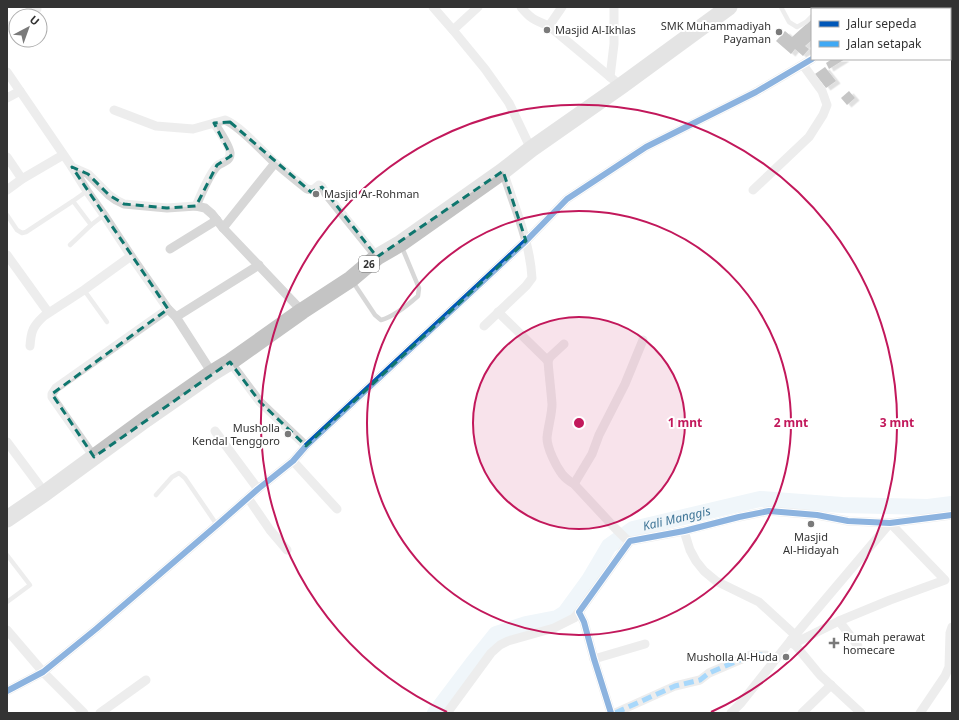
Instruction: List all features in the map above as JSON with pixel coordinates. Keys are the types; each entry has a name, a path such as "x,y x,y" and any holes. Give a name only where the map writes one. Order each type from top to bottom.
{"highway":[{"name":"26","path":"7,519 146,419 351,278 377,257 400,243 503,171 616,82 729,7"}],"street":[{"path":"433,7 485,69 509,103 531,149"},
{"path":"453,30 478,7"},
{"path":"520,7 535,21 549,26 616,82"},
{"path":"549,26 562,7"},
{"path":"614,7 616,82"},
{"path":"7,691 43,672 96,629 258,489 293,461 306,446 526,241 567,199 646,148 756,92 811,60"},
{"path":"753,190 809,137 823,115 827,105 822,91 803,65"},
{"path":"7,72 131,256 168,309 176,317 212,373"},
{"path":"7,98 20,91"},
{"path":"114,110 156,126 193,129 226,120 230,122 275,163 307,189 314,190 319,185 322,186 326,194 377,257"},
{"path":"196,206 217,166 225,162 229,158 230,154 229,148 214,123"},
{"path":"7,190 22,179 63,155"},
{"path":"7,157 22,179"},
{"path":"170,249 220,224 275,163"},
{"path":"72,167 88,174 109,195 124,204 167,208 196,206 205,208 302,311"},
{"path":"484,326 526,286 532,278 532,269 526,241 503,171"},
{"path":"7,254 48,312"},
{"path":"30,346 30,335 33,328 48,312 84,290 131,256"},
{"path":"176,317 259,265"},
{"path":"94,457 52,397 53,390 168,309"},
{"path":"498,312 548,361"},
{"path":"574,484 592,454 599,436 626,384 643,340"},
{"path":"564,344 550,357 548,361 552,404 547,439 548,447 562,475 574,484 628,540"},
{"path":"230,362 260,402 306,446"},
{"path":"215,431 258,489"},
{"path":"7,442 45,493"},
{"path":"293,461 337,509"},
{"path":"248,498 270,530 287,550"},
{"path":"447,713 491,653 500,645 508,641 554,628 574,618 628,540 684,531 769,510 817,515 848,521 890,523 952,514"},
{"path":"793,640 890,600 948,579 890,523"},
{"path":"731,713 741,703 890,523"},
{"path":"684,531 690,550 704,571 716,581 759,602 793,640 820,675 861,713"},
{"path":"579,612 584,622 611,713"},
{"path":"839,621 858,646"},
{"path":"920,713 945,676 949,667 950,633 952,627"},
{"path":"7,630 43,672 84,713"},
{"path":"594,659 646,644"},
{"path":"615,713 675,686 700,680 709,673 751,655 766,655 776,659"},
{"path":"100,713 146,680"},
{"path":"802,713 831,685"}],"lane":[{"path":"782,7 790,22 797,27 811,17"},
{"path":"7,215 17,230 22,233 26,232 87,191"},
{"path":"73,201 92,225"},
{"path":"70,245 104,215"},
{"path":"351,278 375,316 381,320 387,318 413,301 418,296 419,288 400,243"},
{"path":"84,290 107,322"},
{"path":"156,495 172,477 179,473 185,478 217,525"},
{"path":"7,555 30,585 7,601"}],"highlighted area":[{"path":"230,122 311,192 322,187 377,257 503,171 526,241 306,446 260,402 230,362 94,457 52,394 168,309 72,167 88,174 109,195 124,204 167,208 196,206 217,165 231,156 214,123"}],"building":[{"path":"826,7 849,7 848,8 824,8"},
{"path":"853,7 887,7 886,8 852,8"},
{"path":"924,7 934,8 922,8"},
{"path":"811,20 811,41 805,46 809,49 803,56 795,49 791,54 776,41 785,31 792,37"},
{"path":"830,60 843,60 829,69 826,63"},
{"path":"825,67 836,81 826,88 815,74"},
{"path":"849,91 855,98 847,105 841,98"}],"waterway":[{"name":"Kali Manggis","path":"435,713 496,634 526,624 557,618 565,613 589,580 609,546 633,529 760,499 842,505 928,507 952,504"}],"marked path":[{"path":"615,713 675,686 700,680 709,673 751,655 766,655 776,659"}],"cycle path":[{"path":"7,691 43,672 96,629 258,489 293,461 306,446 526,241 567,199 646,147 756,92 811,60"},
{"path":"611,713 584,622 579,612 630,541 684,531 769,511 817,515 848,521 890,523 952,515"}],"place":[{"name":"Masjid Al-Ikhlas","path":"547,30"},
{"name":"SMK Muhammadiyah Payaman","path":"779,32"},
{"name":"Masjid Ar-Rohman","path":"316,194"},
{"name":"Musholla Kendal Tenggoro","path":"288,434"},
{"name":"Masjid Al-Hidayah","path":"811,524"},
{"name":"Rumah perawat homecare","path":"834,643"},
{"name":"Musholla Al-Huda","path":"786,657"}]}
